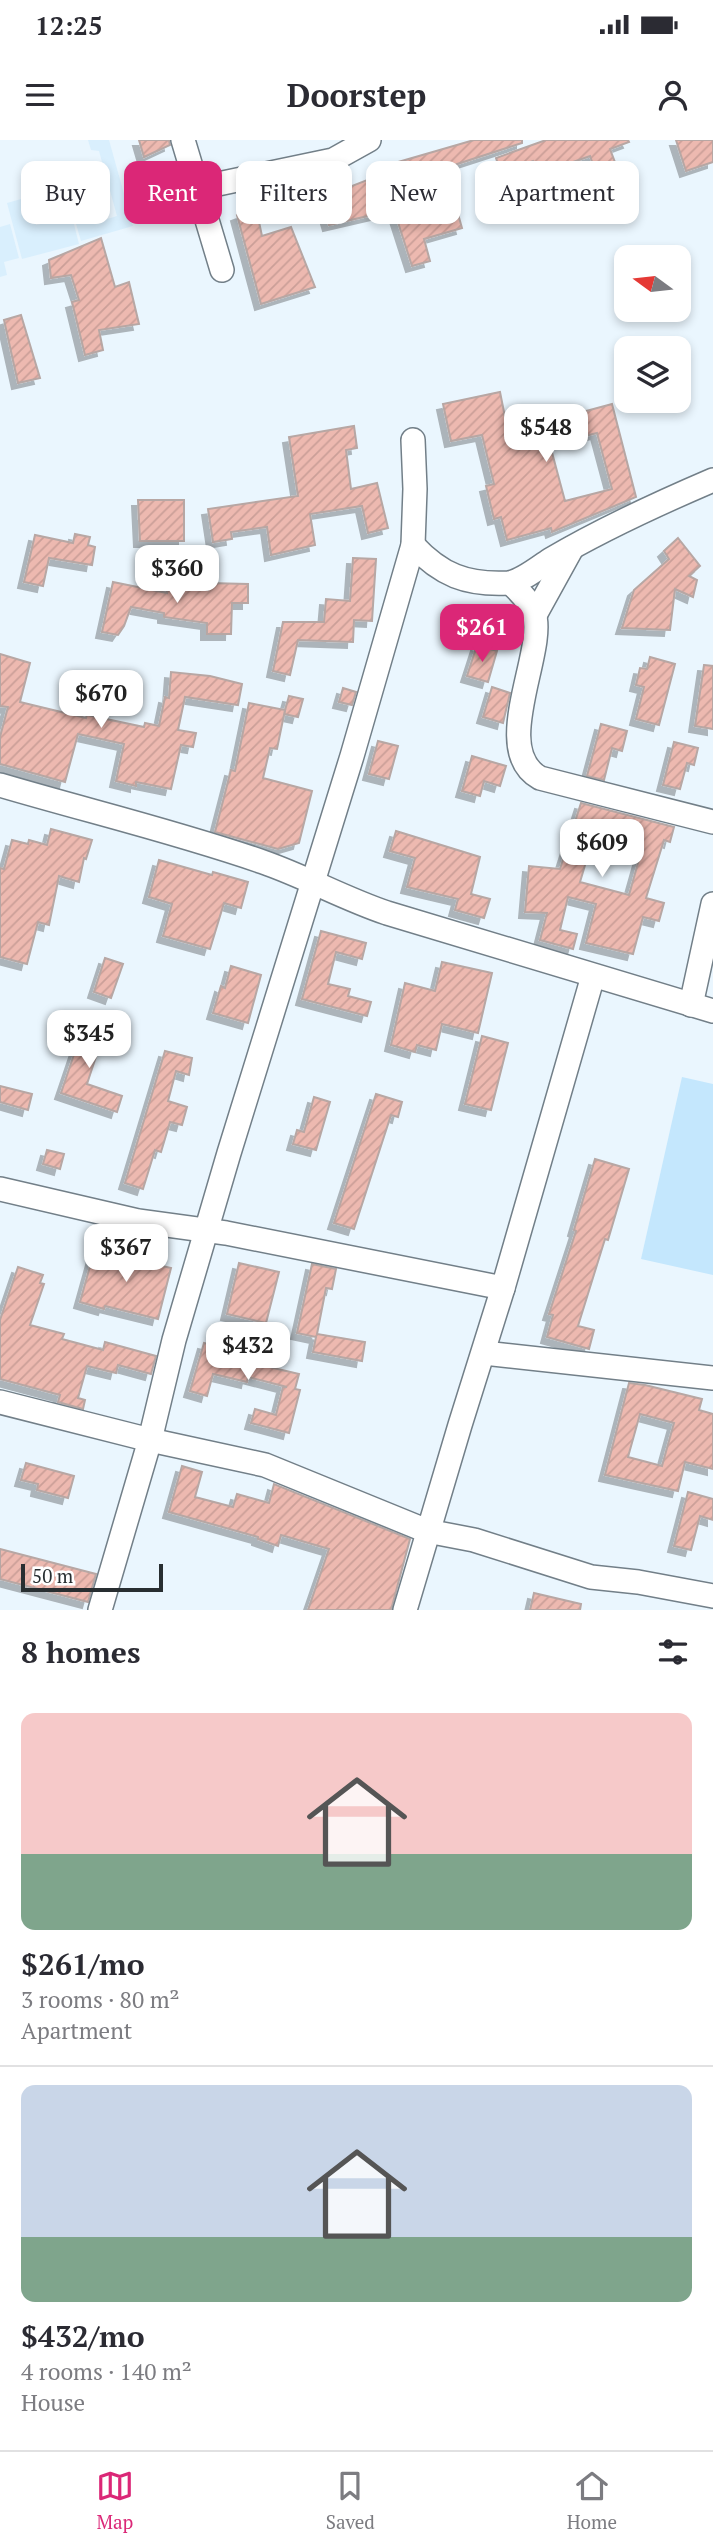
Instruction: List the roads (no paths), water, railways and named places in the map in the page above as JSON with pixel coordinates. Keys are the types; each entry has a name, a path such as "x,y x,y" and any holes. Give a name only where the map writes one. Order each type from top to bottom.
{"street":[{"path":"183,140 190,161"},
{"path":"222,183 332,160 369,140"},
{"path":"209,224 222,270"},
{"path":"100,1610 150,1440 174,1340 414,545 413,440"},
{"path":"414,545 429,562 447,574 467,579 511,583 573,547 660,503 713,480"},
{"path":"573,547 535,615 519,724 526,763 534,775 713,822"},
{"path":"511,583 535,615"},
{"path":"0,785 165,831 262,862 387,913 702,1008 713,904"},
{"path":"405,1610 427,1531 484,1353 593,976"},
{"path":"0,1189 138,1221 207,1230 503,1288"},
{"path":"484,1353 713,1378"},
{"path":"0,1402 150,1440 265,1465 427,1531 474,1541 591,1577 638,1582 713,1596"}]}
